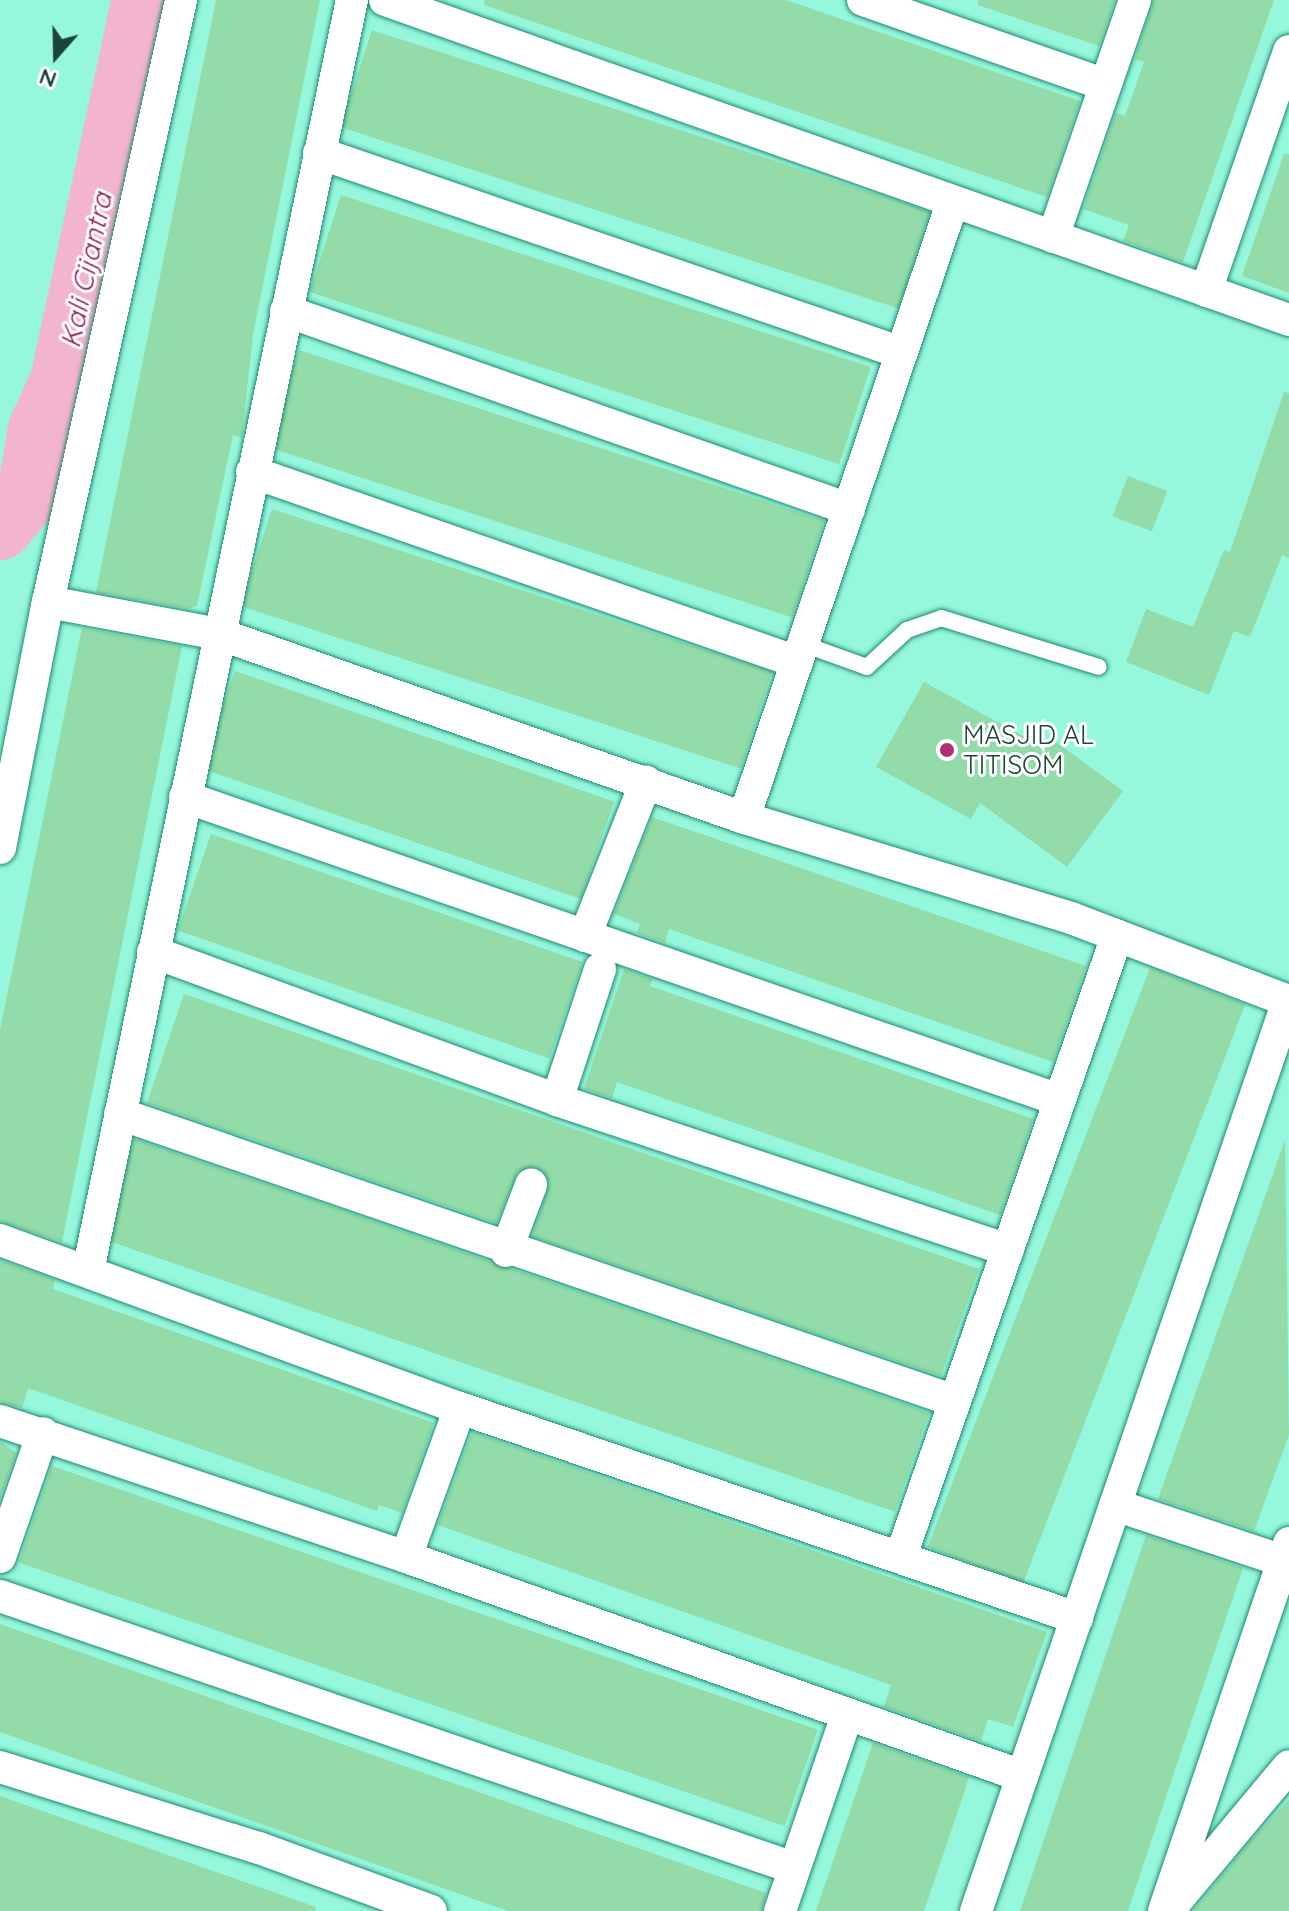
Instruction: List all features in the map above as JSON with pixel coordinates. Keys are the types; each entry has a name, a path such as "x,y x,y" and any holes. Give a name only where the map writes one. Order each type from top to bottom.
{"street":[{"path":"0,848 48,602 181,0"},
{"path":"88,1271 352,0"},
{"path":"385,0 1289,320"},
{"path":"863,0 1106,85"},
{"path":"1053,237 1135,0"},
{"path":"1206,291 1289,51"},
{"path":"319,153 902,353"},
{"path":"744,818 953,201"},
{"path":"286,311 849,509"},
{"path":"252,472 800,653"},
{"path":"48,602 219,634 744,818 1117,936 1288,1001 976,1911"},
{"path":"585,936 646,782"},
{"path":"185,797 1059,1100"},
{"path":"901,1556 1117,936"},
{"path":"153,952 557,1100 1008,1250"},
{"path":"557,1100 600,969"},
{"path":"120,1114 506,1251 955,1401"},
{"path":"506,1251 531,1185"},
{"path":"0,1240 460,1408 1077,1618"},
{"path":"406,1557 460,1408"},
{"path":"0,1421 406,1557 1022,1776"},
{"path":"0,1557 43,1433"},
{"path":"1115,1505 1286,1552 1168,1909"},
{"path":"0,1596 794,1868"},
{"path":"780,1911 847,1715"},
{"path":"1168,1909 1289,1766"},
{"path":"0,1767 259,1848 431,1911"}],"lane":[{"path":"800,653 867,667 907,630 941,618 1099,667"}],"building":[{"path":"216,0 320,0 253,334 242,438 233,435 197,606 189,609 96,592"},
{"path":"485,0 786,0 1080,101 1047,197 484,5"},
{"path":"978,0 1115,0 1099,46 978,5"},
{"path":"1154,0 1274,0 1183,262 1123,241 1129,225 1083,209 1116,113 1125,116 1144,62 1135,59"},
{"path":"372,30 930,211 899,308 340,127"},
{"path":"1284,154 1289,154 1289,293 1242,276"},
{"path":"341,195 871,367 839,464 309,292"},
{"path":"299,350 824,521 792,618 267,447"},
{"path":"1284,392 1289,393 1289,558 1282,555 1250,637 1234,631 1209,695 1126,662 1146,609 1193,627 1224,550 1230,552"},
{"path":"1128,476 1167,491 1152,531 1113,516"},
{"path":"272,509 772,672 741,769 240,606"},
{"path":"82,628 182,646 62,1242 0,1221 0,1030"},
{"path":"235,671 614,802 581,899 201,768"},
{"path":"924,682 1045,748 1052,739 1123,791 1067,867 980,803 971,819 876,767"},
{"path":"652,817 1086,966 1053,1062 669,929 665,943 637,933 640,924 614,914"},
{"path":"211,834 583,962 549,1058 178,930"},
{"path":"1150,968 1245,1005 1023,1583 928,1547"},
{"path":"624,969 653,979 650,986 1033,1119 1000,1215 617,1082 612,1098 584,1089"},
{"path":"184,994 979,1269 941,1376 532,1236 550,1183 537,1167 518,1171 496,1223 147,1103"},
{"path":"135,1139 929,1412 895,1512 101,1238"},
{"path":"1285,1140 1289,1435 1254,1531 1158,1499"},
{"path":"0,1260 55,1280 53,1289 434,1423 402,1513 379,1505 377,1511 28,1388 22,1408 0,1403"},
{"path":"472,1432 1047,1632 1013,1727 988,1719 981,1741 884,1707 891,1685 438,1525"},
{"path":"0,1441 16,1453 0,1499"},
{"path":"52,1466 818,1730 785,1826 19,1562"},
{"path":"1146,1535 1243,1568 1128,1911 1020,1911"},
{"path":"0,1624 766,1893 762,1911 508,1911 0,1732"},
{"path":"873,1743 969,1777 924,1911 816,1911"},
{"path":"0,1796 316,1907 315,1911 0,1911"},
{"path":"1289,1800 1289,1911 1193,1911 1252,1839"}],"waterway":[{"name":"Kali Cijantra","path":"0,528 29,494 40,429 62,381 144,0"}],"place":[{"name":"MASJID AL TITISOM","path":"947,750"}]}
